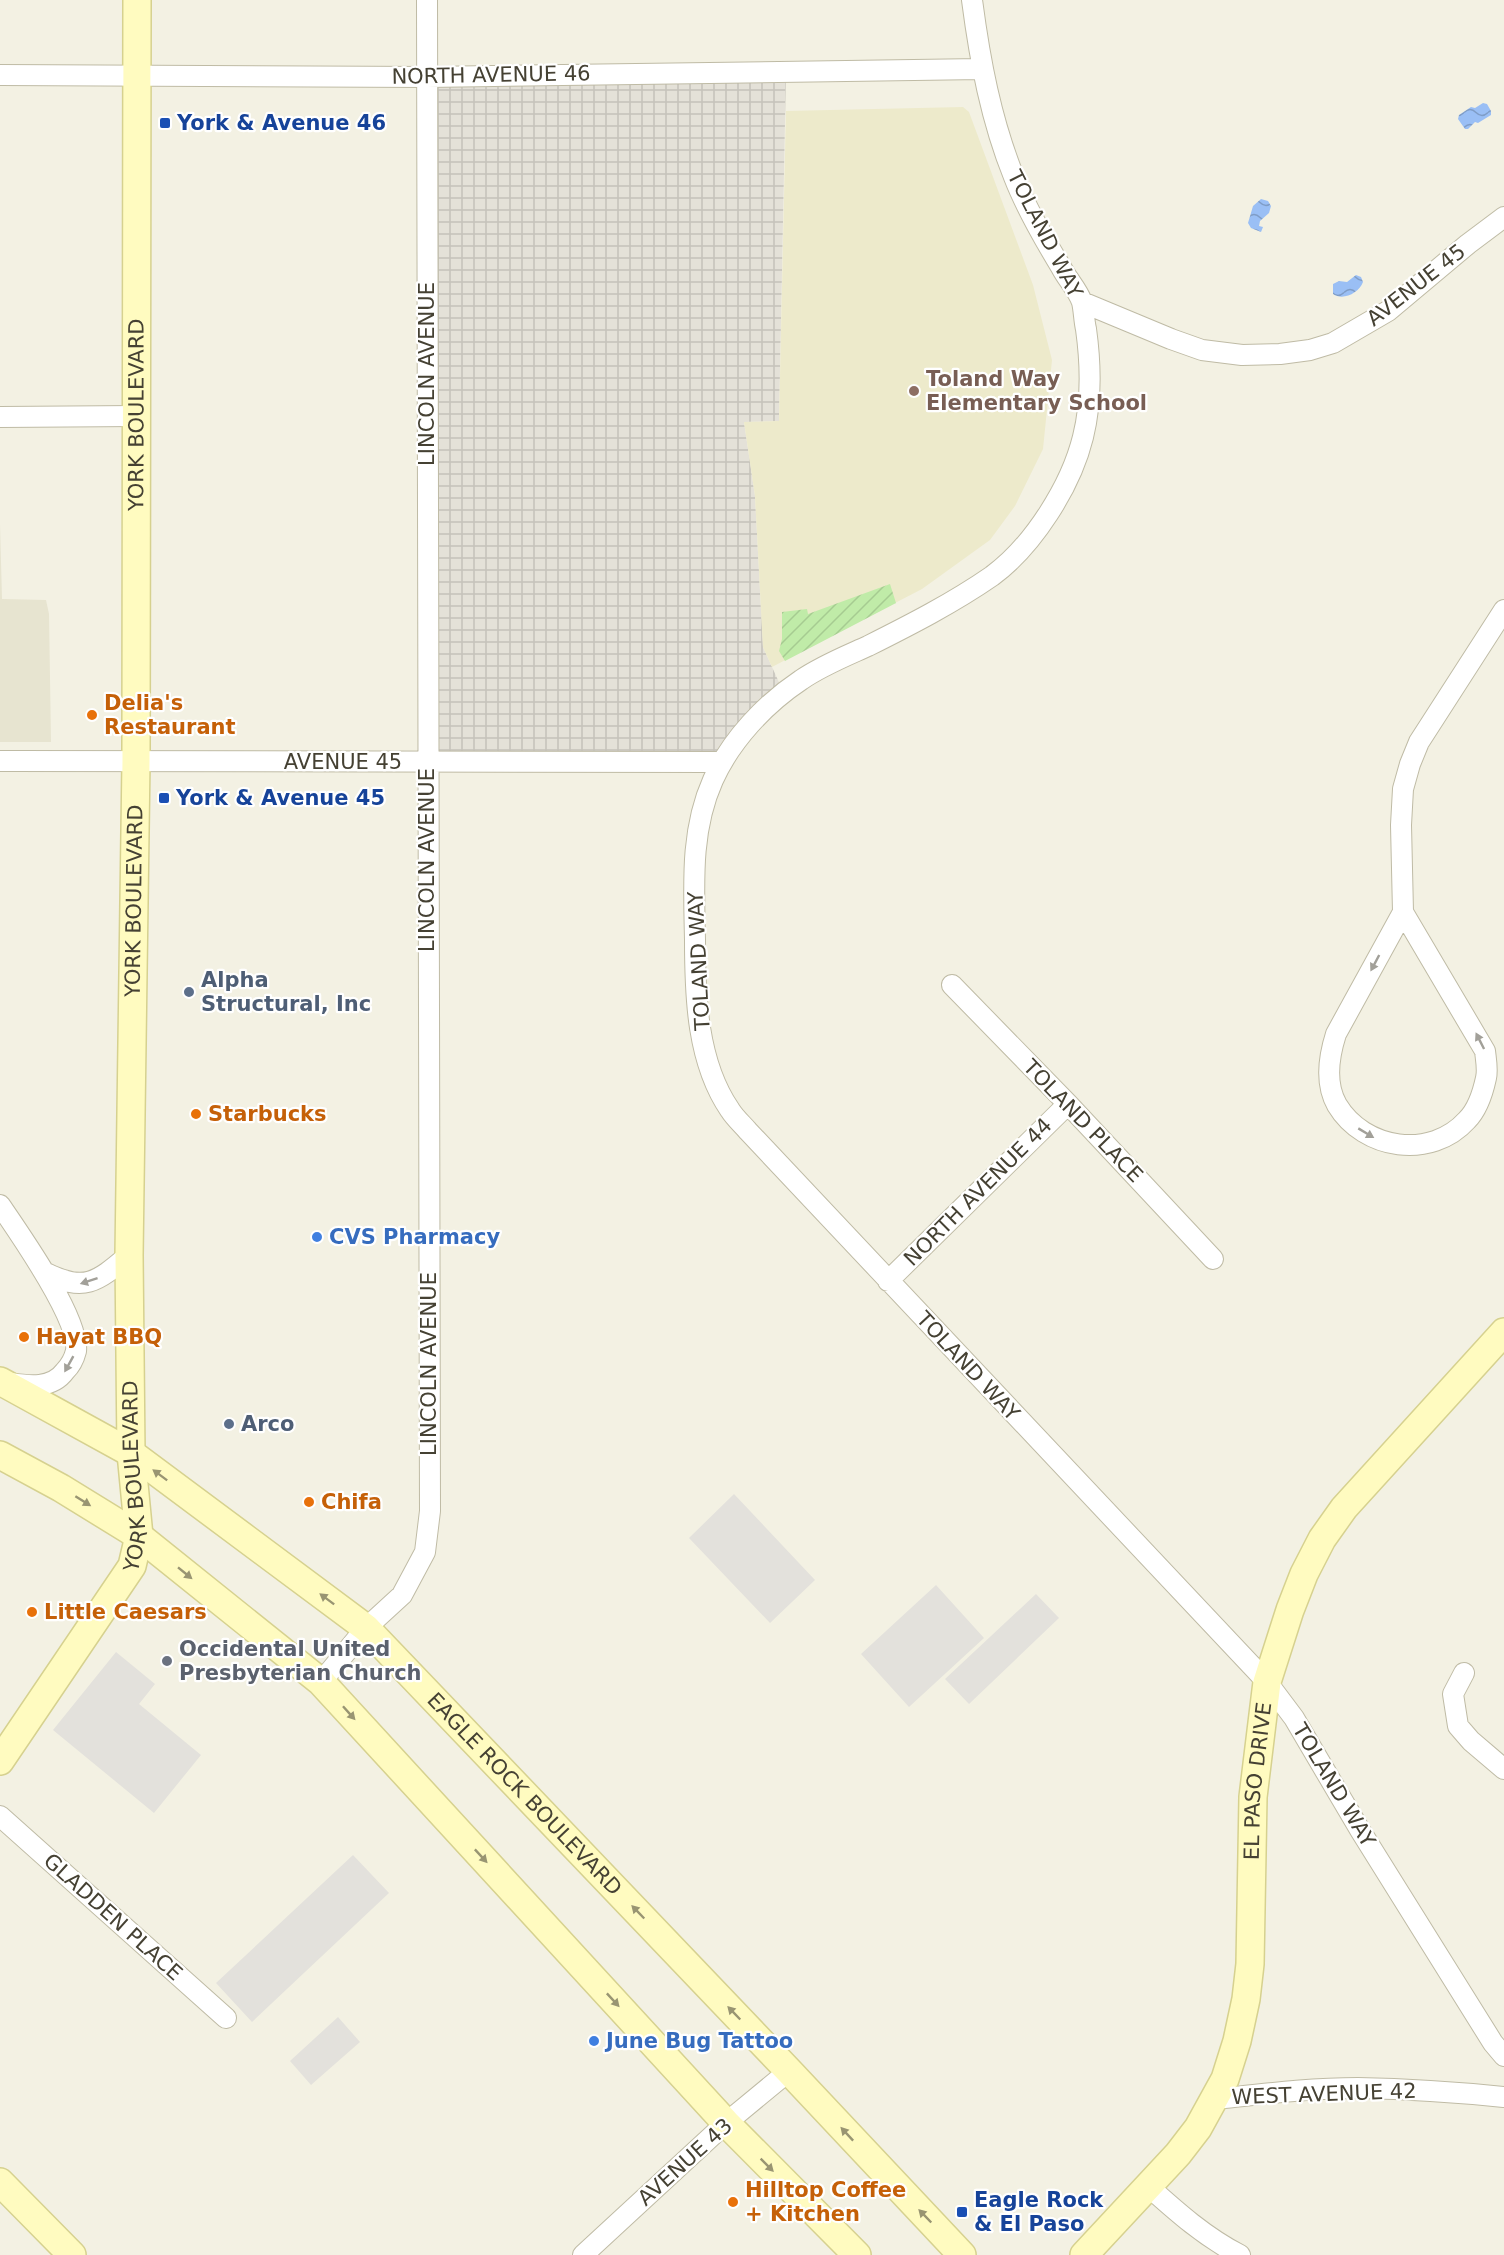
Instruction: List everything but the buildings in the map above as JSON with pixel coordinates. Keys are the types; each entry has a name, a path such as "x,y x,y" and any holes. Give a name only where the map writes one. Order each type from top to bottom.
{"main road":[{"name":"YORK BOULEVARD","path":"0,1761 132,1566 139,1536 131,1452 129,1255 136,761 137,0"},
{"name":"EL PASO DRIVE","path":"1084,2255 1178,2154 1198,2128 1225,2079 1237,2041 1246,1999 1250,1964 1253,1797 1267,1682 1304,1574 1322,1539 1344,1508 1504,1332"},
{"name":"EAGLE ROCK BOULEVARD","path":"0,1380 131,1452 366,1628 962,2255"},
{"path":"0,1455 62,1488 139,1536 321,1682 726,2123 858,2255"},
{"path":"0,2182 72,2255"}],"street":[{"name":"LINCOLN AVENUE","path":"321,1682 366,1628 402,1595 425,1552 430,1511 427,0"},
{"name":"TOLAND WAY","path":"972,0 981,69 994,121 1015,180 1082,302 1090,361 1085,426 1071,474 1050,512 995,574 953,601 902,629 802,679 770,704 751,724 722,762 712,782 700,818 694,861 695,973 702,1039 712,1074 730,1110 748,1131 1267,1682 1294,1719 1360,1830 1500,2044"},
{"name":"NORTH AVENUE 46","path":"0,75 427,76 981,69"},
{"name":"AVENUE 45","path":"1082,302 1202,350 1242,355 1310,350 1333,343 1388,311 1459,251 1504,218"},
{"path":"0,417 137,416"},
{"path":"1403,912 1336,1034 1329,1068 1336,1104 1348,1119 1362,1132 1380,1141 1403,1145 1428,1143 1449,1135 1462,1125 1479,1100 1486,1076 1485,1051 1403,912 1401,825 1403,789 1419,742 1504,610"},
{"name":"AVENUE 45","path":"0,761 722,762"},
{"name":"TOLAND PLACE","path":"952,985 1068,1104 1213,1259"},
{"name":"NORTH AVENUE 44","path":"888,1281 1068,1104"},
{"path":"0,1205 44,1272 61,1303 73,1334 76,1350 72,1363 63,1375 48,1383 29,1386 0,1380"},
{"path":"44,1272 69,1283 92,1282 129,1255"},
{"path":"1464,1673 1453,1694 1458,1726 1471,1741 1504,1769"},
{"name":"GLADDEN PLACE","path":"0,1816 226,2018"},
{"name":"AVENUE 43","path":"583,2255 726,2123 789,2071"},
{"name":"WEST AVENUE 42","path":"1216,2098 1356,2088 1435,2090 1504,2097"},
{"path":"1148,2186 1190,2223 1221,2245 1240,2255"}],"shaded area":[{"path":"786,72 779,421 744,422 755,496 763,647 782,689 718,755 430,757 432,80"},
{"name":"Toland Way Elementary School","path":"963,107 969,112 1033,285 1052,360 1043,449 1015,506 990,540 922,589 772,667 763,647 755,496 744,422 779,421 786,111"},
{"path":"0,524 2,599 46,600 49,614 51,742 0,742"},
{"path":"734,1494 815,1580 770,1623 689,1538"},
{"path":"936,1585 984,1638 909,1707 861,1654"},
{"path":"1036,1594 1059,1618 969,1704 945,1679"},
{"path":"116,1652 155,1684 139,1704 201,1755 154,1813 53,1730"},
{"path":"353,1855 389,1893 252,2022 216,1983"},
{"path":"338,2017 360,2042 311,2085 290,2061"}],"green space":[{"path":"890,584 896,603 785,661 779,651 782,639 782,612 807,609 808,614"}],"water":[{"path":"1483,103 1487,104 1491,115 1465,129 1458,119 1459,115"},
{"path":"1261,199 1268,201 1271,206 1269,213 1260,221 1259,226 1263,227 1261,232 1251,228 1248,223 1253,206"},
{"path":"1356,275 1361,277 1363,282 1358,290 1341,297 1333,294 1333,284 1339,281 1347,282"}],"place":[{"name":"York & Avenue 46","path":"165,123"},
{"name":"Toland Way Elementary School","path":"914,391"},
{"name":"Delia's Restaurant","path":"92,715"},
{"name":"York & Avenue 45","path":"164,798"},
{"name":"Alpha Structural, Inc","path":"189,992"},
{"name":"Starbucks","path":"196,1114"},
{"name":"CVS Pharmacy","path":"317,1237"},
{"name":"Hayat BBQ","path":"24,1337"},
{"name":"Arco","path":"229,1424"},
{"name":"Chifa","path":"309,1502"},
{"name":"Little Caesars","path":"32,1612"},
{"name":"Occidental United Presbyterian Church","path":"167,1661"},
{"name":"June Bug Tattoo","path":"594,2041"},
{"name":"Hilltop Coffee + Kitchen","path":"733,2202"},
{"name":"Eagle Rock & El Paso","path":"962,2212"}]}
